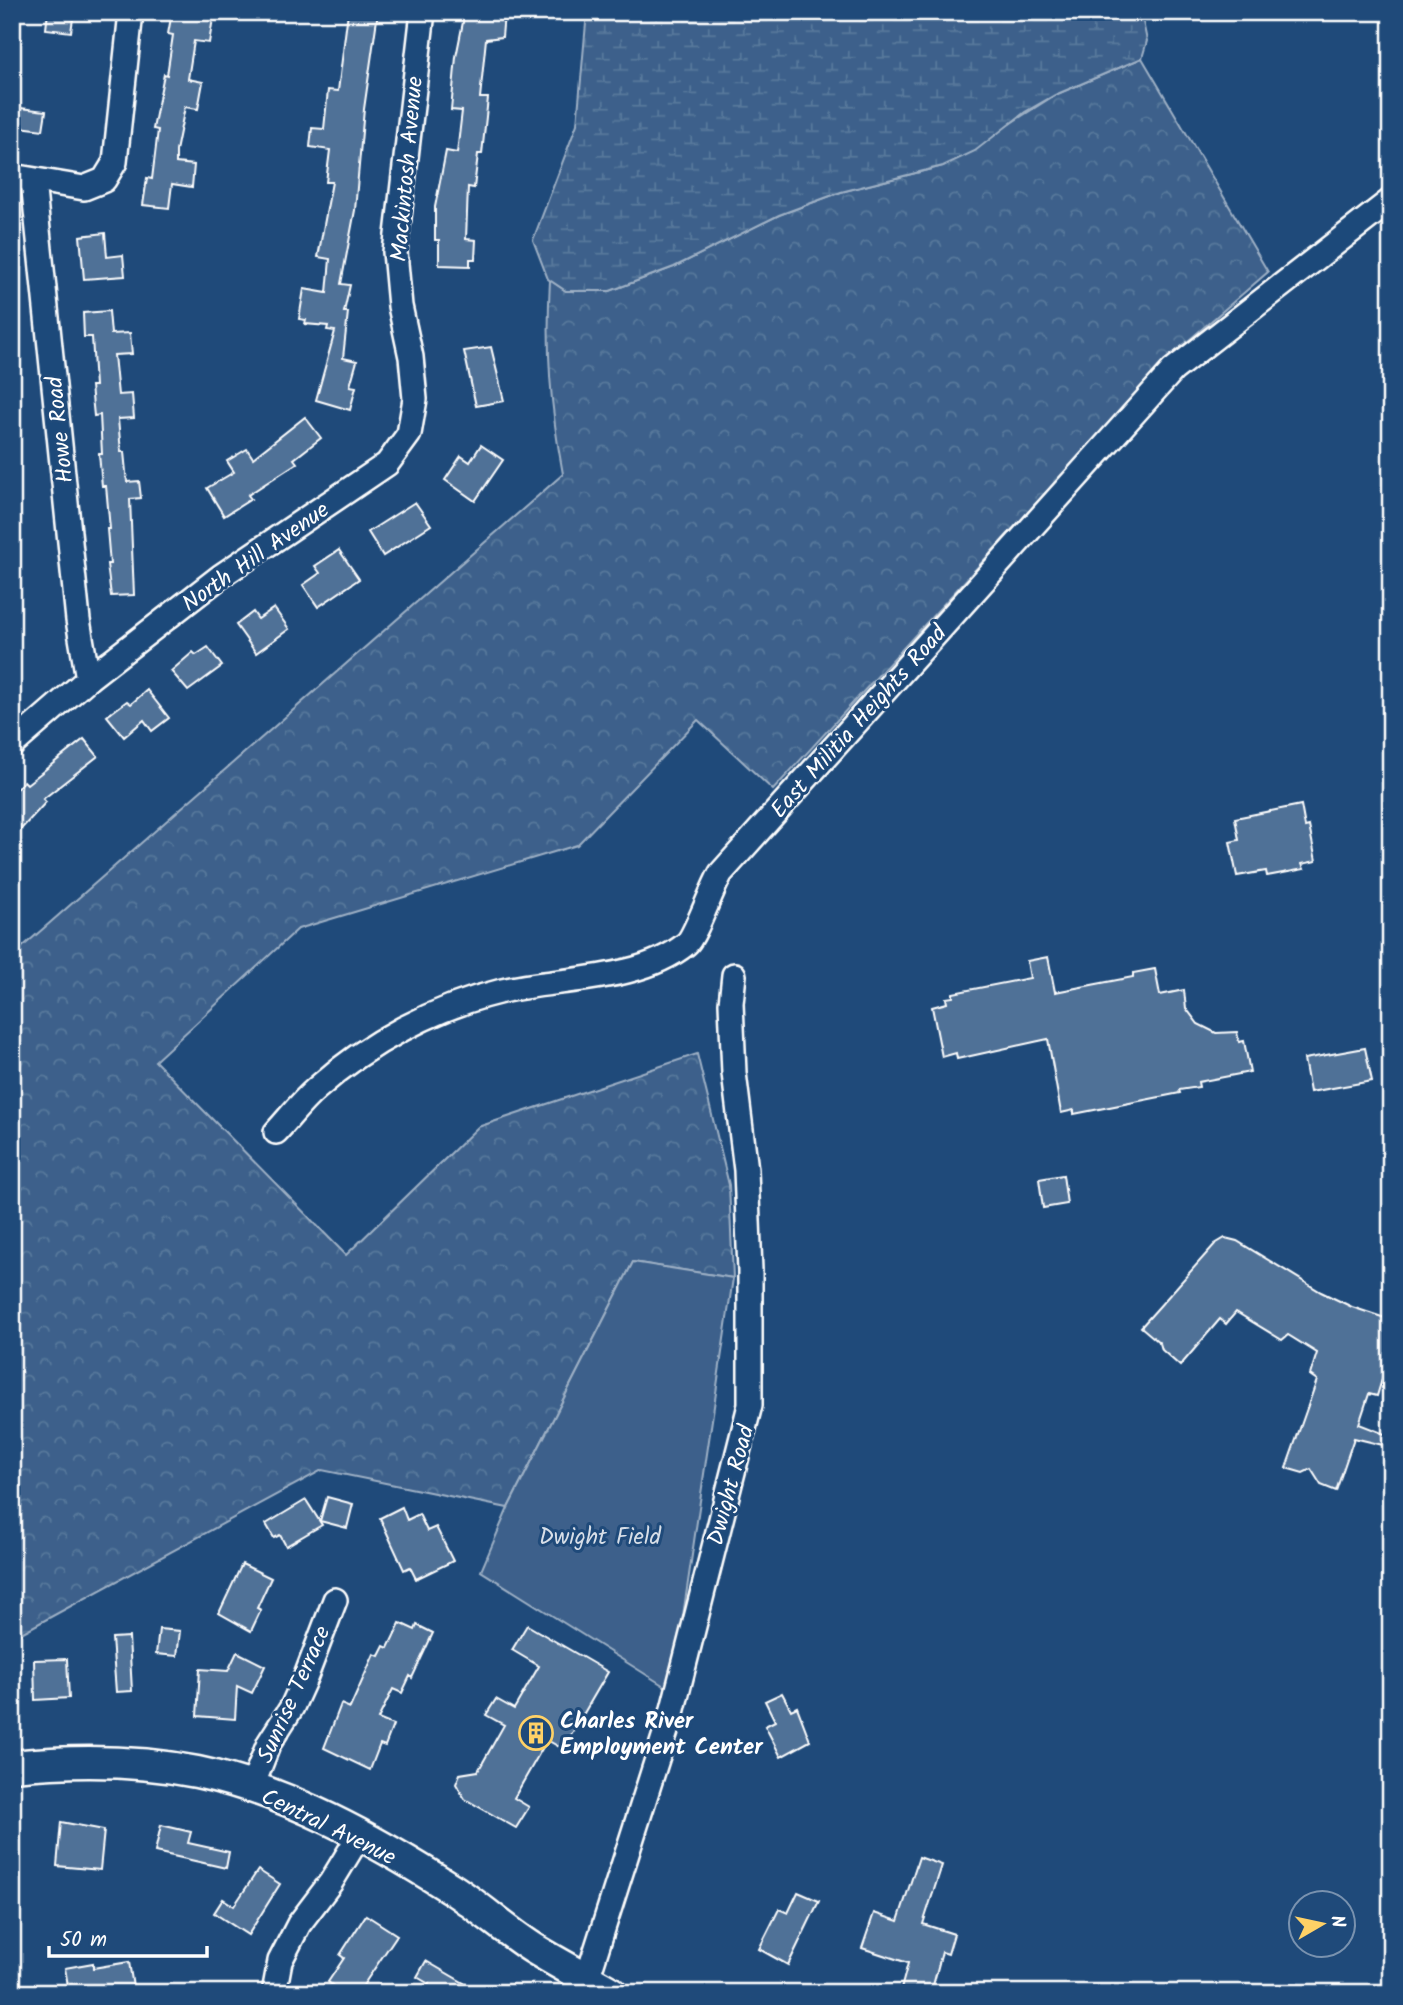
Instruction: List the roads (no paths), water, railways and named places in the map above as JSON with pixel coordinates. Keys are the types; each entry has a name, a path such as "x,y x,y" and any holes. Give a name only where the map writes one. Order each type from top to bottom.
{"main road":[{"name":"Central Avenue","path":"12,1766 107,1763 197,1772 251,1788 304,1808 453,1889 533,1948 599,1986"}],"street":[{"path":"23,178 84,188 104,180 115,162 131,12"},
{"name":"Mackintosh Avenue","path":"404,326 395,252 423,12"},
{"name":"Howe Road","path":"23,178 78,620 88,679"},
{"name":"East Militia Heights Road","path":"276,1132 315,1089 372,1046 421,1020 501,992 598,976 647,964 668,957 689,941 721,873 1173,370 1391,200"},
{"name":"North Hill Avenue","path":"12,745 88,679 221,576 387,464 410,434 415,399 411,357 404,326"},
{"name":"Dwight Road","path":"599,1986 750,1405 749,1246 746,1170 734,1073 731,1003 734,975"},
{"name":"Sunrise Terrace","path":"251,1788 269,1743 297,1697 335,1600"},
{"path":"274,1993 280,1961 299,1924 331,1882 359,1836"}],"place":[{"name":"Charles River Employment Center","path":"536,1733"}],"park label":[{"name":"Dwight Field","path":"600,1536"}]}
